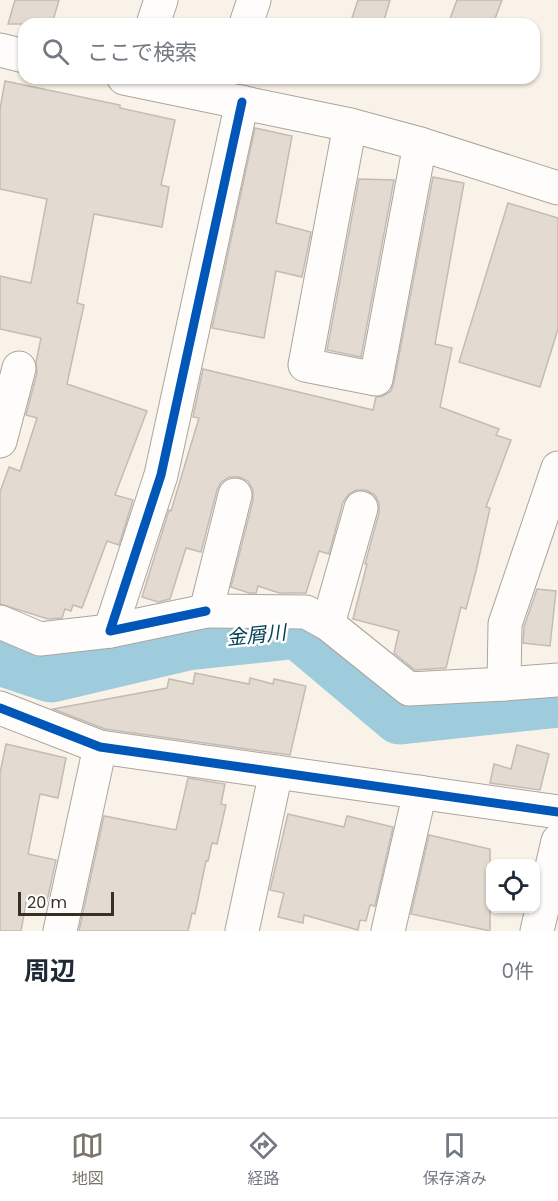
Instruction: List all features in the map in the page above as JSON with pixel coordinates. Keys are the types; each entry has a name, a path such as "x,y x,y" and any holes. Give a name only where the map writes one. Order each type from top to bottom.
{"street":[{"path":"155,18 161,0"},
{"path":"248,18 254,0"},
{"path":"0,50 18,54"},
{"path":"167,84 231,93 420,144 558,188"},
{"path":"110,632 161,475 231,93"},
{"path":"350,125 305,365 376,379 420,144"},
{"path":"0,441 19,368"},
{"path":"504,684 505,624 558,468"},
{"path":"206,611 235,495"},
{"path":"328,624 362,508"},
{"path":"0,622 40,639 110,632 206,611 306,612 328,624 409,689 558,680"},
{"path":"0,708 100,747 558,812"},
{"path":"60,931 100,747"},
{"path":"242,931 276,772"},
{"path":"388,931 420,792"},
{"path":"537,931 558,841"}],"building":[{"path":"15,0 59,0 54,18 18,18 18,24 8,24"},
{"path":"358,0 390,0 385,18 352,18"},
{"path":"457,0 502,0 495,18 450,18"},
{"path":"5,81 120,105 120,108 175,120 161,185 169,187 162,227 94,214 77,303 84,305 67,384 147,411 115,495 133,500 119,545 107,541 82,608 73,605 71,611 65,609 62,618 48,619 0,604 0,492 9,467 20,471 37,418 26,415 37,373 36,362 41,338 0,329 0,276 31,283 47,199 0,189 0,109"},
{"path":"255,128 292,136 276,223 311,232 302,277 276,271 264,338 212,328"},
{"path":"433,177 464,183 435,344 452,348 440,407 499,429 496,435 511,440 486,507 490,508 476,571 466,609 461,607 446,668 415,670 394,653 399,631 353,619 379,513 379,503 375,495 366,490 356,490 343,502 329,554 319,551 306,593 279,593 258,586 256,593 249,593 231,587 253,500 253,490 248,481 239,477 229,477 221,482 217,490 201,552 186,548 170,599 158,602 142,597 199,418 193,417 203,369 373,410 376,397 391,391"},
{"path":"359,179 394,180 361,357 327,350"},
{"path":"508,203 558,218 558,329 540,387 459,362"},
{"path":"537,589 556,591 550,646 523,643 524,627"},
{"path":"195,673 249,684 250,678 273,684 274,679 306,686 290,755 105,729 53,709 167,688 169,679 193,684"},
{"path":"6,744 66,758 58,798 40,794 28,854 56,860 47,901 27,897 21,931 0,931 0,773"},
{"path":"517,745 549,754 540,790 490,783 494,764 511,769"},
{"path":"188,778 225,784 221,804 226,805 217,844 212,843 208,861 206,861 195,914 192,913 188,931 79,931 104,816 176,830"},
{"path":"288,814 344,827 347,816 393,827 375,906 370,905 366,921 360,920 358,930 304,915 303,923 278,917 284,893 270,890"},
{"path":"429,835 490,849 490,859 486,859 486,913 490,913 490,931 411,914"}],"waterway":[{"name":"金屑川","path":"0,657 51,674 187,642 298,630 400,716 558,699"}],"cycle path":[{"path":"206,611 110,631 161,475 242,102"},
{"path":"0,708 100,747 558,812"}]}
